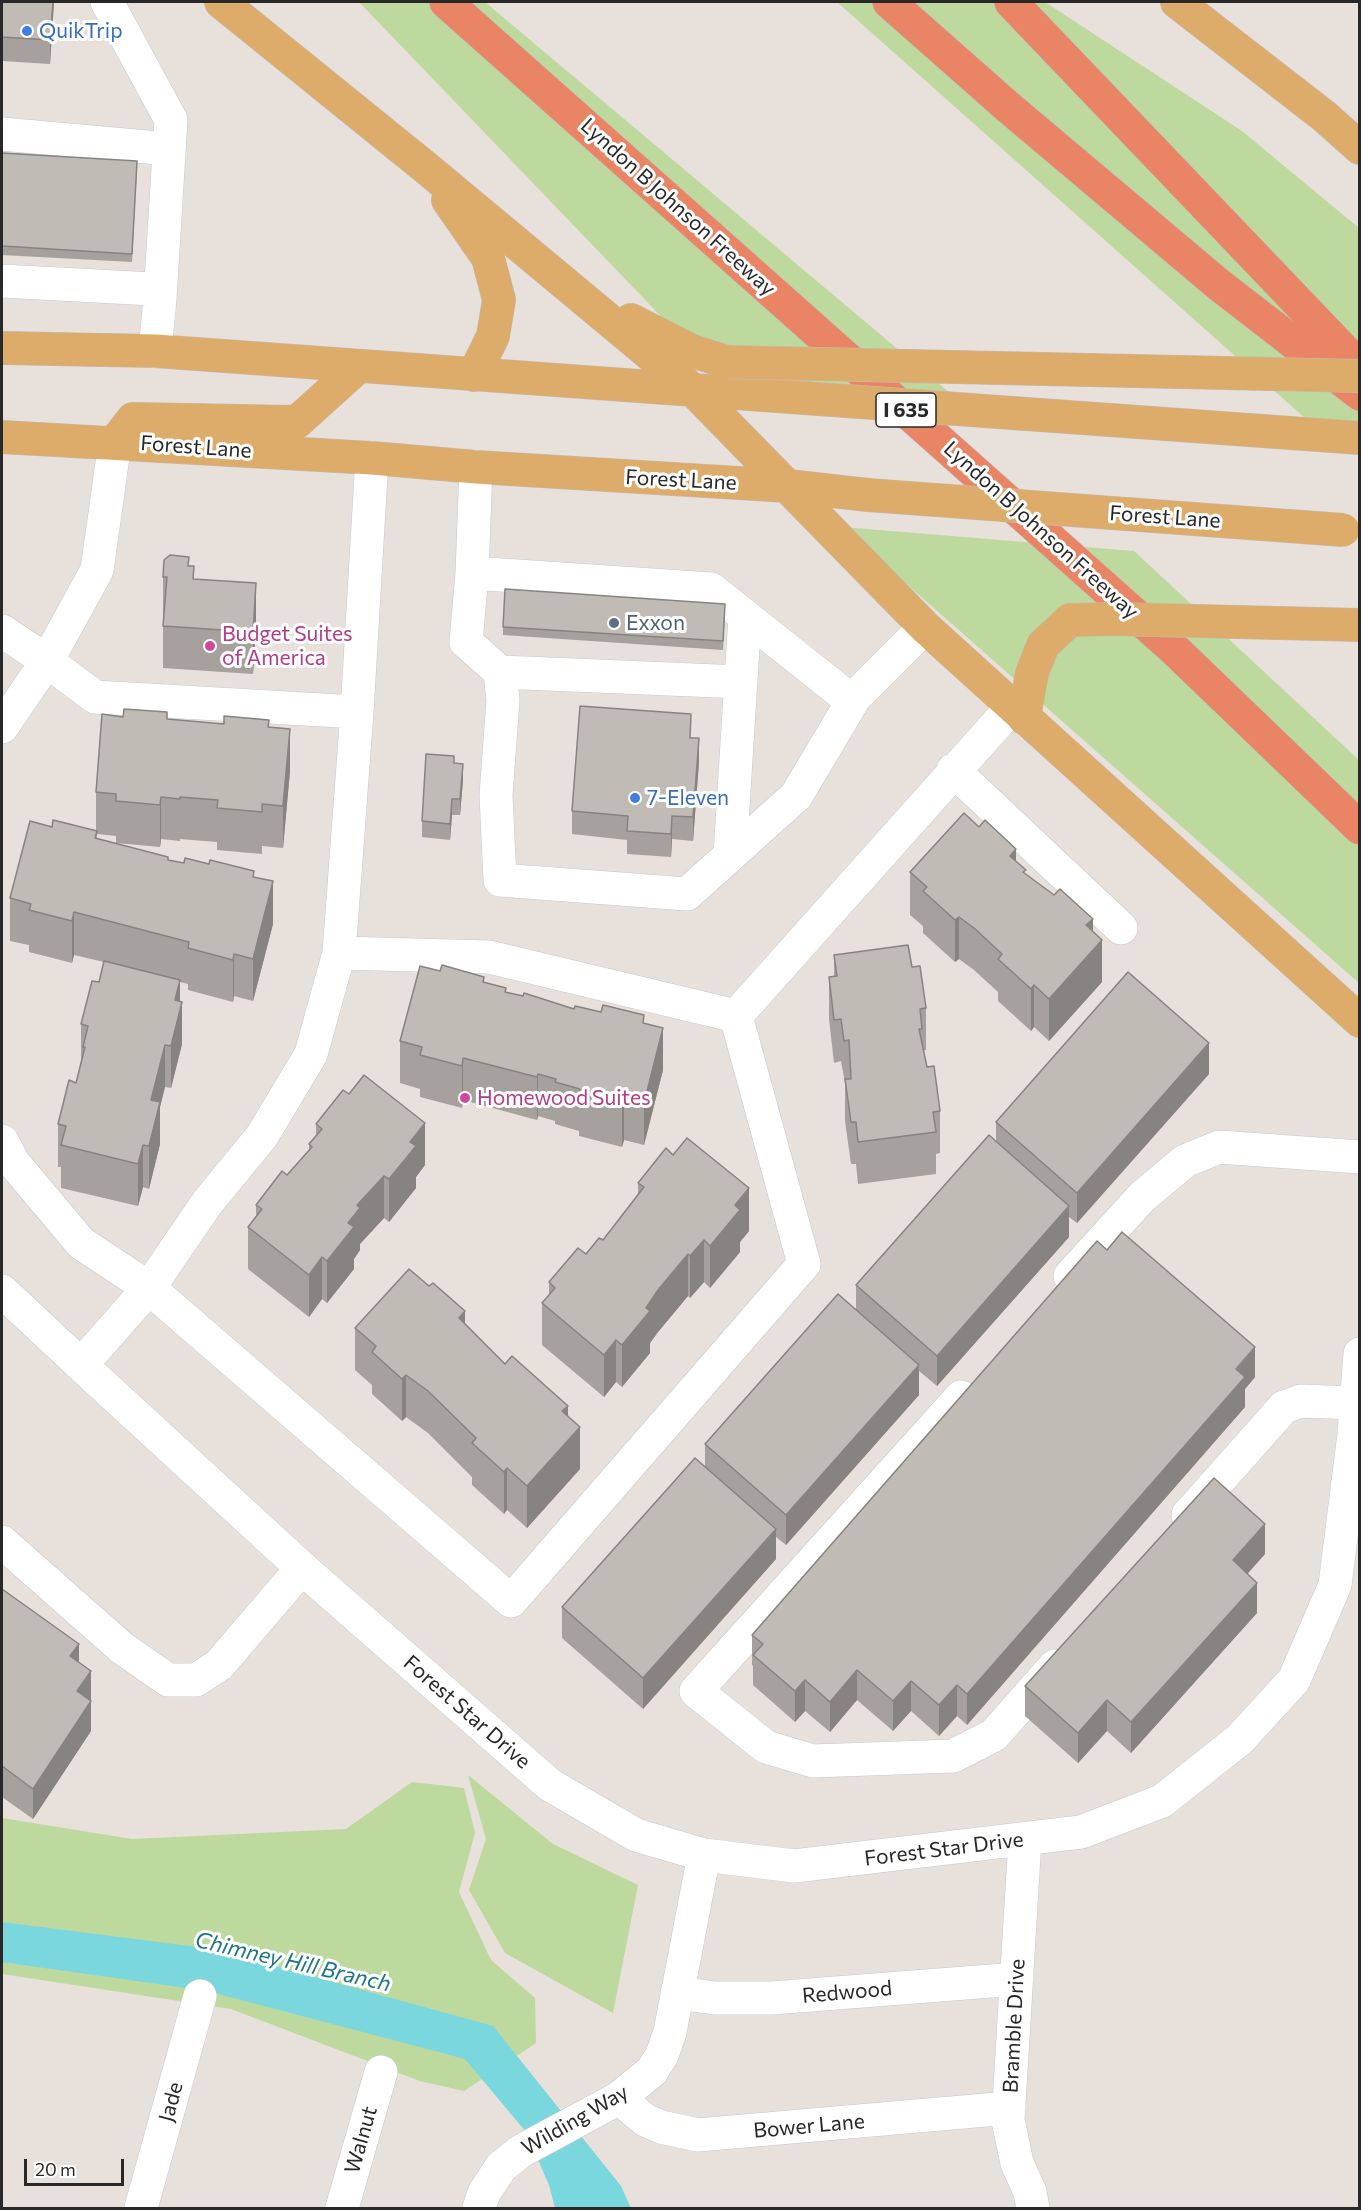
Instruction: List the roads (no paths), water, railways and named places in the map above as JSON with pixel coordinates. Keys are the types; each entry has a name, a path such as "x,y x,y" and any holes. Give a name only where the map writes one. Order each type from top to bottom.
{"highway":[{"name":"Lyndon B Johnson Freeway","path":"446,2 1176,651 1359,828"},
{"path":"889,2 1008,107 1218,284 1359,394"},
{"path":"1011,2 1359,367"}],"main road":[{"path":"221,2 425,166 693,390 925,627 1359,1022"},
{"path":"1177,2 1324,116 1359,148"},
{"path":"425,166 488,258 499,300 493,336 474,375"},
{"path":"576,292 692,351 727,362 1359,376"},
{"path":"2,348 155,351 1359,438"},
{"path":"115,442 134,419 297,422 359,366"},
{"name":"Forest Lane","path":"2,437 372,458 476,467 788,486 868,495 1359,532"},
{"path":"1018,712 1043,645 1070,620 1359,625"}],"street":[{"path":"107,2 171,120 155,351"},
{"path":"2,134 47,151 98,155 169,149"},
{"path":"2,281 42,270 92,273 153,289 160,298"},
{"path":"2,727 47,661 97,570 115,442"},
{"path":"81,1365 149,1288 207,1203 262,1136 311,1054 339,953 357,712 372,458"},
{"path":"476,467 472,573 466,642 500,672 741,682"},
{"path":"472,573 711,589 852,701"},
{"path":"730,855 745,616"},
{"path":"500,672 503,700 496,795 500,880 687,894 796,796 852,701 925,627"},
{"path":"2,630 95,698 357,712"},
{"path":"736,1017 953,770 1018,712"},
{"path":"953,770 1121,928"},
{"path":"339,953 489,957 736,1017"},
{"path":"2,1141 13,1162 81,1243 149,1288 511,1601 804,1264 736,1017"},
{"path":"1054,1294 1142,1197 1185,1161 1219,1147 1359,1157"},
{"name":"Forest Star Drive","path":"2,1291 302,1568 550,1785 636,1835 704,1855 794,1866 1081,1832 1162,1801 1240,1740 1294,1680 1335,1585 1356,1403 1359,1354"},
{"path":"983,1373 696,1691 766,1747 813,1761 953,1756 994,1735 1072,1647"},
{"path":"1166,1540 1284,1407 1301,1401 1356,1403"},
{"path":"2,1542 122,1648 168,1680 196,1680 219,1665 302,1568"},
{"name":"Bramble Drive","path":"1025,1839 1008,2120 1017,2163 1030,2192 1033,2208"},
{"name":"Wilding Way","path":"479,2208 484,2193 501,2167 521,2151 608,2104 652,2071 662,2055 669,2035 704,1855"},
{"name":"Redwood","path":"677,1993 746,1999 772,1998 1017,1979"},
{"name":"Jade","path":"141,2208 200,1996"},
{"name":"Walnut","path":"342,2208 381,2072"},
{"name":"Bower Lane","path":"608,2104 661,2127 698,2135 1009,2108"}],"water":[{"path":"2,1922 213,1949 493,2026 621,2186 631,2208 555,2208 549,2185 526,2132 465,2059 207,1991 2,1962"}],"place":[{"name":"QuikTrip","path":"27,31"},
{"name":"Exxon","path":"614,623"},
{"name":"Budget Suites of America","path":"210,646"},
{"name":"7-Eleven","path":"635,798"},
{"name":"Homewood Suites","path":"465,1098"}],"water label":[{"name":"Chimney Hill Branch","path":"293,1962"}]}
